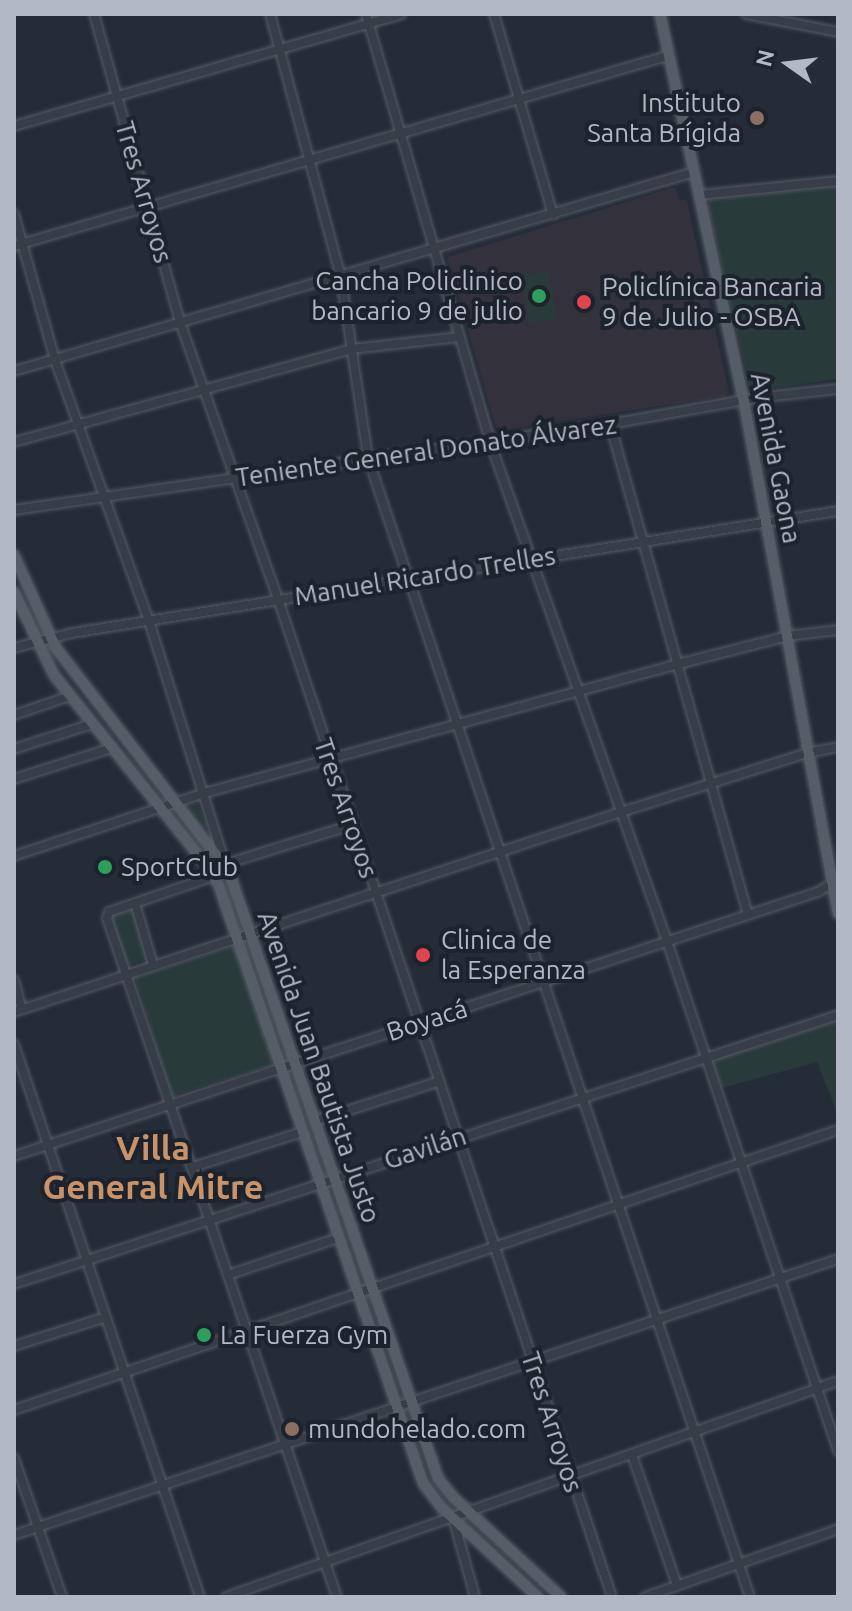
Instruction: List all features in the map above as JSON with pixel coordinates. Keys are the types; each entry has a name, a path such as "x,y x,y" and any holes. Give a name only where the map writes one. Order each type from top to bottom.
{"main road":[{"name":"Avenida Gaona","path":"660,14 744,402 807,753 835,882 838,913"},
{"name":"Avenida Juan Bautista Justo","path":"14,555 51,638 75,676 225,864 296,1063 409,1403 438,1478 469,1512 561,1597"},
{"name":"Avenida Juan Bautista Justo","path":"14,592 38,643 70,696 214,876 423,1483 453,1518 538,1597"}],"street":[{"name":"Tres Arroyos","path":"94,14 181,325 278,599 329,759 612,1597"},
{"path":"270,14 341,277 368,458 750,1597"},
{"path":"14,126 367,19 401,14"},
{"path":"494,14 553,214"},
{"path":"746,14 838,32"},
{"path":"367,19 490,442 667,941 838,1451"},
{"path":"821,28 838,24"},
{"path":"18,245 670,55"},
{"path":"14,371 181,325 694,172"},
{"path":"699,195 838,181"},
{"path":"14,214 18,245 55,360 149,621 225,864 352,825"},
{"path":"14,442 79,427 351,349 459,337"},
{"name":"Teniente General Donato Álvarez","path":"14,510 838,389"},
{"path":"610,424 748,915"},
{"name":"Manuel Ricardo Trelles","path":"14,648 51,638 278,599 765,520 838,511"},
{"path":"14,856 204,793 678,664 788,636 838,630"},
{"path":"14,715 70,696"},
{"path":"14,749 92,724"},
{"path":"14,980 18,1010 621,812 807,753 838,747"},
{"path":"14,779 111,748"},
{"path":"214,876 109,912 107,918 337,1597"},
{"name":"Boyacá","path":"14,1156 818,892 835,882"},
{"path":"135,903 153,965"},
{"name":"Gavilán","path":"14,1284 838,1015"},
{"path":"14,1044 200,1597"},
{"path":"315,1121 440,1081"},
{"path":"14,1410 838,1130"},
{"path":"193,1167 302,1132"},
{"path":"228,1275 338,1238"},
{"path":"14,1535 838,1259"},
{"path":"14,1346 106,1317"},
{"path":"226,1597 838,1381"},
{"path":"632,1455 677,1585"},
{"path":"14,1458 62,1597"},
{"path":"453,1518 475,1597"},
{"path":"645,1597 838,1529"}],"shaded area":[{"path":"838,186 838,379 753,391 749,385 708,206 711,197"},
{"name":"Policlínica Bancaria 9 de Julio - OSBA","path":"675,187 679,199 687,201 729,392 726,396 501,430 496,427 447,257"},
{"name":"Cancha Policlinico bancario 9 de julio","path":"549,270 557,318 529,323 521,274"},
{"path":"197,803 208,826 202,829 188,812 189,805"},
{"path":"136,904 153,957 124,967 107,914"},
{"path":"234,946 273,1060 271,1065 172,1096 135,978"},
{"path":"838,1020 838,1115 817,1062 722,1088 714,1064 719,1058"}],"place":[{"name":"Instituto Santa Brígida","path":"757,118"},
{"name":"Cancha Policlinico bancario 9 de julio","path":"539,296"},
{"name":"Policlínica Bancaria 9 de Julio - OSBA","path":"584,302"},
{"name":"SportClub","path":"105,867"},
{"name":"Clinica de la Esperanza","path":"423,955"},
{"name":"La Fuerza Gym","path":"204,1335"},
{"name":"mundohelado.com","path":"292,1429"}],"district":[{"name":"Villa General Mitre","path":"153,1166"}]}
